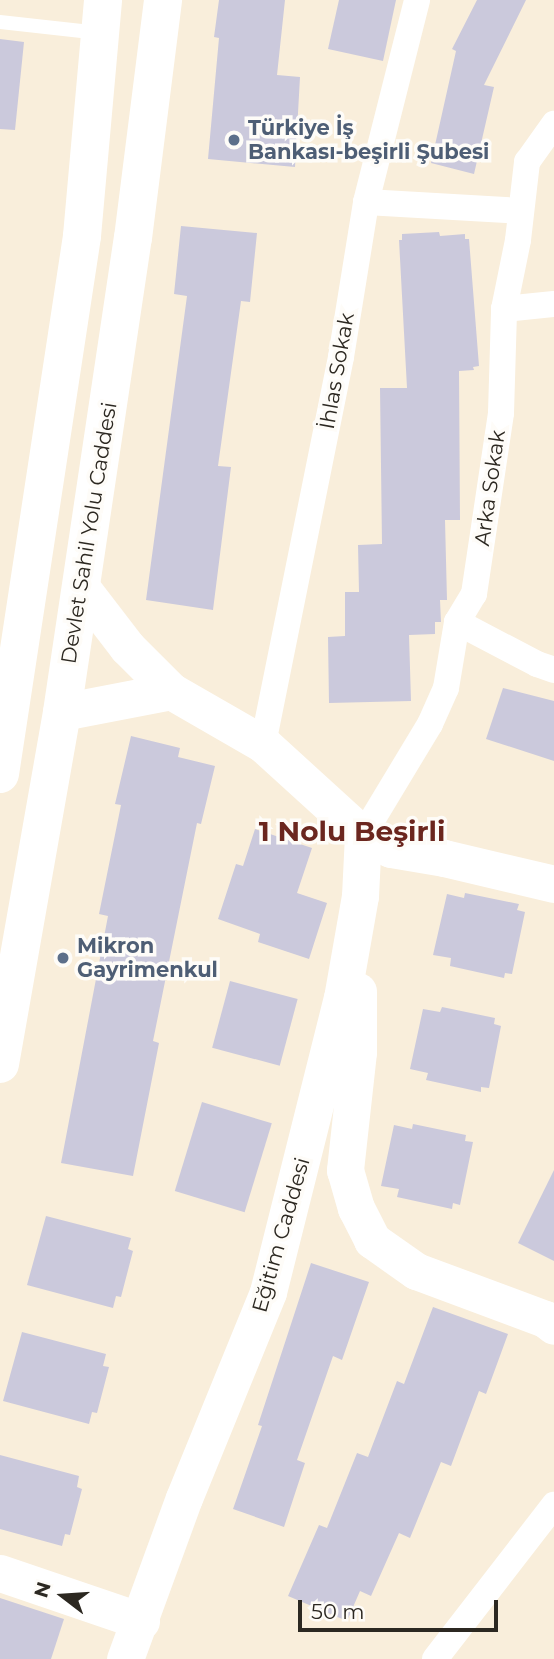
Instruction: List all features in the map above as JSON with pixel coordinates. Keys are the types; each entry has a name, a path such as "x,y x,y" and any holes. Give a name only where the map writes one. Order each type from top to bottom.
{"main road":[{"name":"Devlet Sahil Yolu Caddesi","path":"0,1064 62,712 133,238 163,0"},
{"path":"0,774 82,236 102,16"}],"street":[{"name":"İhlas Sokak","path":"263,744 341,357 366,202 417,0"},
{"name":"Arka Sokak","path":"363,835 430,724 446,688 457,622 474,594 487,523 501,413 504,309 522,211 527,162 554,124"},
{"path":"366,202 522,211"},
{"path":"504,309 554,304"},
{"path":"81,587 127,647 171,691 263,744 363,835 391,849 444,858 554,884"},
{"path":"457,622 537,664 554,670"},
{"path":"62,712 171,691"},
{"name":"Eğitim Caddesi","path":"125,1659 184,1498 268,1292 342,998 360,896 363,835"},
{"path":"354,934 359,998 358,1052 345,1170 356,1208 372,1240 416,1271 545,1319 554,1326"},
{"path":"435,1659 554,1505"},
{"path":"0,1573 141,1621"}],"lane":[{"path":"0,22 102,16"}],"building":[{"path":"219,0 285,0 277,75 300,77 295,167 208,159 219,38 214,37"},
{"path":"339,0 396,0 383,61 328,49"},
{"path":"477,0 526,0 484,85 494,87 474,174 431,163 456,51 452,49"},
{"path":"0,39 24,42 15,130 0,129"},
{"path":"181,226 257,233 250,302 241,301 218,466 231,467 213,610 146,600 187,296 174,294"},
{"path":"439,232 440,236 465,234 465,239 469,239 479,366 473,367 474,370 459,371 460,520 445,520 447,600 440,600 441,622 435,622 435,634 409,635 411,701 329,703 328,637 345,636 345,592 359,592 358,545 382,544 380,388 407,388 399,240 402,240 402,234"},
{"path":"503,688 554,701 554,761 486,739"},
{"path":"131,736 180,748 178,757 215,766 201,824 197,823 153,1041 159,1043 133,1176 61,1163 108,916 99,914 121,805 115,804"},
{"path":"255,829 312,848 297,893 327,903 309,959 258,942 260,934 218,919 236,864 243,866"},
{"path":"465,893 519,904 517,910 525,912 512,974 505,973 504,978 450,966 451,958 433,955 447,894 464,898"},
{"path":"230,981 298,999 280,1066 212,1048"},
{"path":"442,1007 495,1018 494,1024 501,1026 489,1088 481,1087 481,1092 426,1080 428,1073 410,1069 423,1009 440,1012"},
{"path":"202,1102 272,1123 245,1212 175,1191"},
{"path":"413,1124 466,1135 465,1141 473,1142 460,1205 453,1203 452,1209 397,1197 399,1189 381,1186 394,1125 412,1129"},
{"path":"554,1170 554,1261 518,1243"},
{"path":"46,1216 131,1238 128,1249 133,1251 121,1297 116,1296 113,1308 27,1285"},
{"path":"311,1263 369,1282 342,1360 333,1356 297,1460 305,1463 284,1527 233,1509 262,1426 258,1425"},
{"path":"433,1307 508,1334 486,1394 479,1391 451,1466 441,1462 410,1538 399,1533 371,1596 360,1591 347,1621 288,1596 319,1525 327,1528 357,1453 368,1457 397,1381 404,1384"},
{"path":"22,1332 106,1354 103,1366 109,1367 97,1413 92,1412 89,1424 3,1401"},
{"path":"0,1455 79,1476 77,1487 82,1489 70,1535 65,1534 62,1546 0,1529"},
{"path":"0,1598 64,1619 51,1659 0,1659"}],"place":[{"name":"Türkiye İş Bankası-beşirli Şubesi","path":"234,140"},
{"name":"Mikron Gayrimenkul","path":"63,958"}],"district":[{"name":"1 Nolu Beşirli","path":"352,831"}]}
